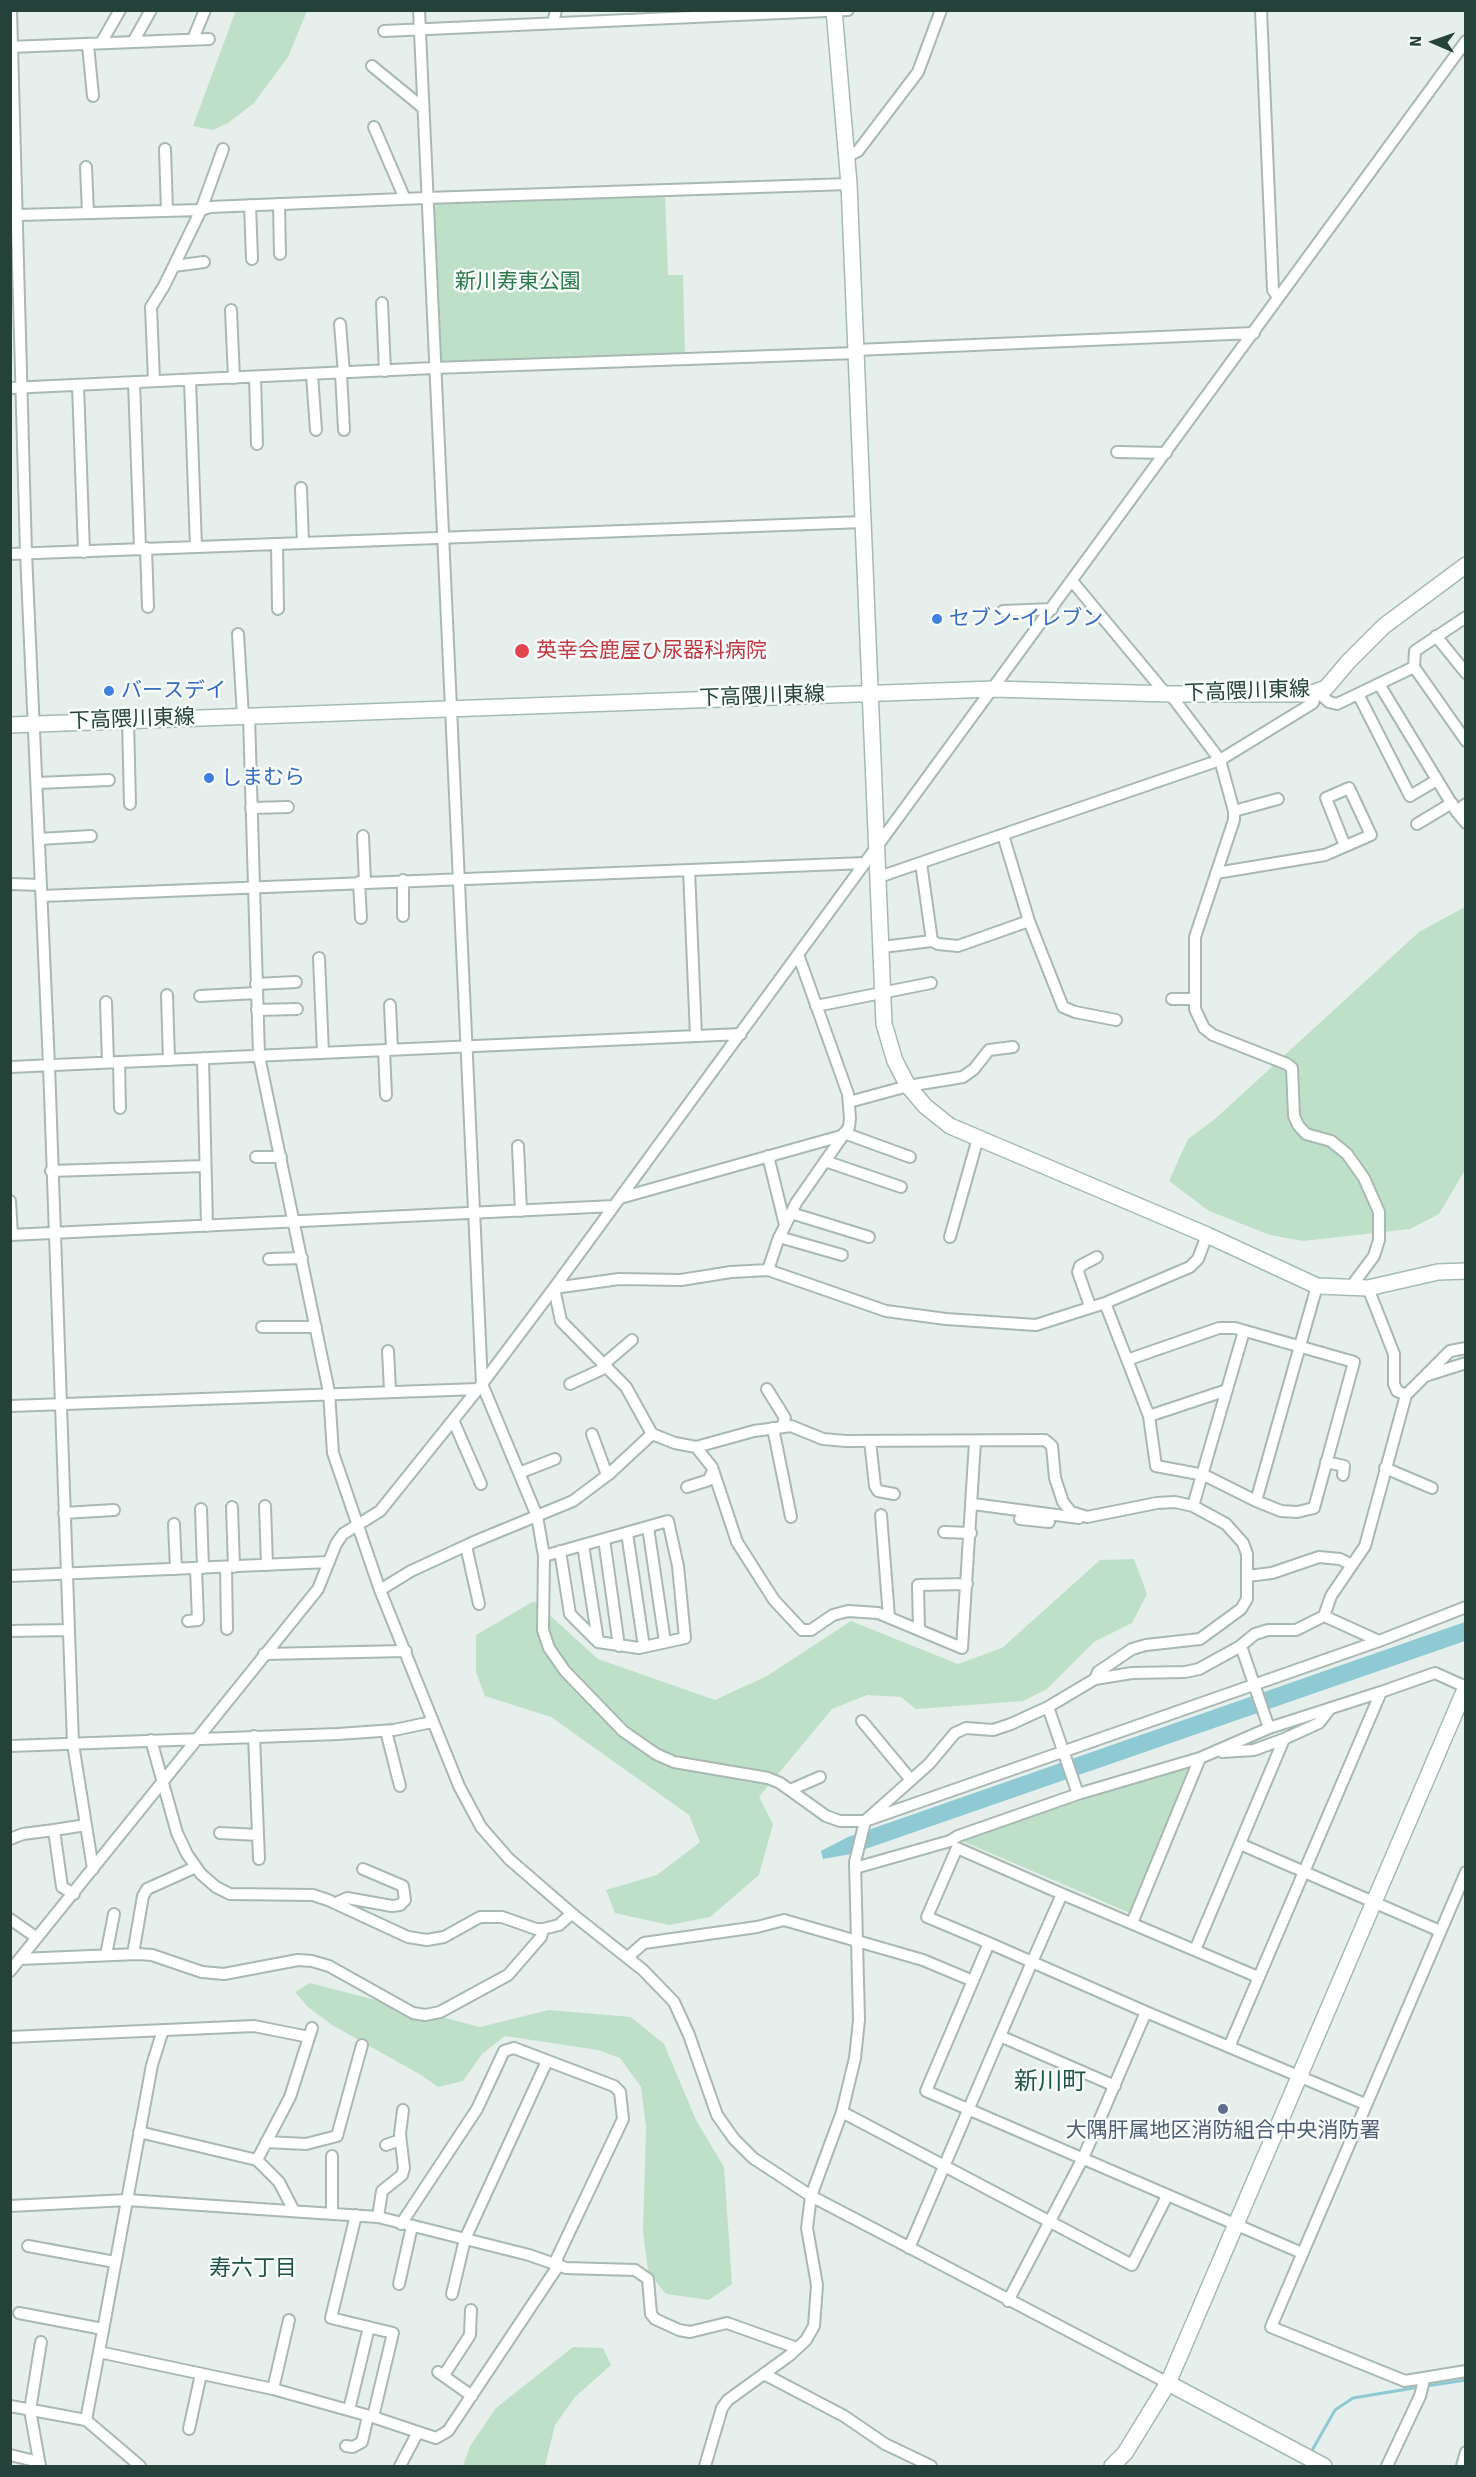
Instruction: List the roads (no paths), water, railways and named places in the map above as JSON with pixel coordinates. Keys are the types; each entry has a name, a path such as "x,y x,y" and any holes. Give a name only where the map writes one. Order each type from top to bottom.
{"street":[{"path":"10,10 18,215 16,388 35,724 73,1744 93,1869"},
{"path":"101,43 120,10"},
{"path":"133,42 151,10"},
{"path":"193,39 205,10"},
{"path":"419,10 434,368 477,1214 480,1386 537,1515 544,1556 543,1630 549,1648 565,1671 622,1731 656,1754 674,1762 759,1775 790,1790 826,1816 840,1821 864,1824 1379,1641 1466,1607"},
{"path":"553,23 556,10"},
{"path":"384,31 848,10"},
{"path":"846,157 858,151 918,72 941,10"},
{"path":"1261,10 1273,290 1278,297"},
{"path":"834,11 849,184 884,1024 895,1061 908,1086 925,1106 950,1126 1208,1235 1317,1286 1368,1288 1438,1272 1466,1271"},
{"path":"11,47 209,39"},
{"path":"10,1971 318,1589 343,1534 380,1511 480,1386 554,1288 799,957 878,844 1466,41"},
{"path":"88,45 93,96"},
{"path":"372,66 422,107"},
{"path":"374,127 405,199"},
{"path":"165,149 167,211"},
{"path":"154,381 151,306 174,266 201,210 223,149"},
{"path":"86,167 88,213"},
{"path":"18,215 201,210 210,207 426,198 849,184"},
{"path":"279,204 280,254"},
{"path":"250,206 252,259"},
{"path":"174,266 204,262"},
{"path":"382,303 385,371"},
{"path":"231,310 234,378"},
{"path":"340,324 344,430"},
{"path":"16,388 1254,333"},
{"path":"312,375 315,430"},
{"path":"255,377 257,444"},
{"path":"190,381 196,547"},
{"path":"134,382 148,607"},
{"path":"78,385 84,552"},
{"path":"1117,452 1166,453"},
{"path":"301,488 303,543"},
{"path":"10,554 863,522"},
{"path":"277,544 278,609"},
{"name":"下高隈川東線","path":"10,725 993,689 1168,694 1309,694 1326,687 1384,626 1466,565"},
{"path":"1072,581 1168,694 1220,760 1234,811 1234,820 1195,937 1194,999 1204,1028 1213,1035 1276,1059 1292,1068 1294,1116 1298,1125 1306,1134 1331,1141 1347,1154 1364,1178 1379,1212 1379,1240 1374,1256 1350,1288"},
{"path":"1003,611 1052,609"},
{"path":"1466,617 1415,651 1414,667 1466,741"},
{"path":"238,634 246,716 251,808 259,1056 316,1327 328,1392 333,1453 380,1590 406,1651 432,1722 459,1786 481,1827 509,1859 571,1914 628,1957 674,2002 689,2035 717,2115 734,2139 753,2158 811,2196 1323,2466"},
{"path":"1436,636 1466,673"},
{"path":"879,877 1220,760 1314,703 1317,691 1329,702 1337,704 1414,667"},
{"path":"1379,684 1466,823"},
{"path":"1358,694 1410,796 1437,780"},
{"path":"128,720 130,804"},
{"path":"37,783 110,780"},
{"path":"1216,873 1324,855 1371,835 1349,788 1326,798 1345,846"},
{"path":"1234,811 1278,799"},
{"path":"1417,824 1466,804"},
{"path":"251,808 288,807"},
{"path":"1003,835 1029,921 1063,1007 1075,1012 1116,1020"},
{"path":"39,839 91,836"},
{"path":"361,918 363,836"},
{"path":"10,884 41,891 253,887 865,863"},
{"path":"921,863 932,941"},
{"path":"689,870 696,1036"},
{"path":"403,880 403,916"},
{"path":"882,947 932,941 938,944 958,946 1029,921"},
{"path":"768,1270 791,1213 849,1127 849,1102 799,957"},
{"path":"319,958 322,1053"},
{"path":"200,996 296,982"},
{"path":"816,1006 931,983"},
{"path":"167,995 169,1059"},
{"path":"1172,999 1194,999"},
{"path":"106,1002 108,1062"},
{"path":"386,1095 390,1005"},
{"path":"257,1010 297,1009"},
{"path":"10,1066 741,1034"},
{"path":"849,1102 908,1086 963,1077 974,1069 989,1050 1013,1047"},
{"path":"203,1058 207,1226"},
{"path":"119,1062 120,1108"},
{"path":"10,1201 11,1235 477,1214 617,1202 842,1135 910,1156"},
{"path":"950,1237 978,1138"},
{"path":"518,1146 521,1211"},
{"path":"256,1157 280,1156"},
{"path":"768,1156 785,1225"},
{"path":"825,1161 901,1187"},
{"path":"51,1172 205,1166"},
{"path":"791,1213 869,1237"},
{"path":"554,1288 619,1279 681,1280 731,1272 768,1270 886,1311 946,1319 1036,1325 1090,1306 1106,1303 1190,1267 1208,1235"},
{"path":"780,1237 842,1255"},
{"path":"1090,1306 1078,1272 1080,1266 1097,1257"},
{"path":"269,1259 302,1258"},
{"path":"1256,1501 1317,1286"},
{"path":"554,1288 561,1322 626,1387 652,1434 675,1443 696,1447 754,1431 791,1426 823,1439 975,1442 1045,1440 1052,1446 1053,1469 1063,1502 1071,1512 1087,1517"},
{"path":"1368,1288 1394,1354 1394,1384 1397,1391 1406,1395"},
{"path":"1106,1303 1127,1360 1149,1416 1156,1466 1204,1475 1281,1511 1297,1512 1314,1508 1354,1362 1244,1331 1219,1328 1127,1360"},
{"path":"262,1328 316,1327"},
{"path":"1193,1506 1204,1475 1244,1331"},
{"path":"570,1384 606,1366 632,1340"},
{"path":"705,2466 722,2408 728,2400 797,2348 806,2340 814,2326 817,2285 807,2228 811,2196 842,2112 855,2058 859,2020 855,1865 864,1824 929,1764 955,1733 966,1728 993,1730 1048,1707 1095,1679 1132,1673 1185,1672 1199,1669 1241,1646 1255,1634 1268,1630 1296,1630 1324,1616 1331,1596 1365,1546 1406,1395 1450,1350 1466,1348"},
{"path":"388,1351 390,1390"},
{"path":"1422,1378 1466,1363"},
{"path":"11,1403 60,1404 480,1386"},
{"path":"767,1389 785,1418 778,1428 791,1517"},
{"path":"1149,1416 1227,1390"},
{"path":"453,1420 481,1484"},
{"path":"592,1434 607,1475"},
{"path":"380,1590 393,1580 466,1545 573,1502 652,1434"},
{"path":"870,1441 875,1486 878,1491 894,1494"},
{"path":"696,1447 713,1470 737,1542 774,1600 802,1630 811,1630 833,1615 848,1611 878,1613 962,1648 973,1504 975,1442"},
{"path":"519,1473 555,1459"},
{"path":"1326,1461 1344,1466 1343,1474"},
{"path":"1385,1468 1432,1488"},
{"path":"687,1487 709,1480 713,1470"},
{"path":"1020,1519 1052,1522 1157,1503 1193,1506 1226,1524 1243,1543 1247,1554 1247,1599 1241,1609 1200,1639 1146,1645 1132,1649 1098,1672 1095,1679"},
{"path":"973,1504 1072,1518"},
{"path":"266,1506 267,1565"},
{"path":"227,1629 232,1507"},
{"path":"188,1621 198,1620 201,1509"},
{"path":"64,1513 114,1510"},
{"path":"881,1515 889,1617"},
{"path":"544,1556 560,1551 668,1521 678,1566 685,1638 644,1647 598,1642 570,1614 560,1551"},
{"path":"174,1524 176,1569"},
{"path":"648,1527 665,1642"},
{"path":"944,1532 971,1533"},
{"path":"627,1533 644,1647"},
{"path":"604,1539 619,1646"},
{"path":"466,1545 479,1604"},
{"path":"583,1545 598,1642"},
{"path":"1247,1576 1272,1573 1318,1557 1340,1558 1352,1566"},
{"path":"10,1576 329,1562"},
{"path":"919,1629 918,1585 967,1584"},
{"path":"1324,1616 1379,1641"},
{"path":"10,1631 69,1630"},
{"path":"1241,1646 1268,1723"},
{"path":"264,1654 406,1651"},
{"path":"1114,2466 1168,2383 1234,2223 1298,2076 1373,1900 1466,1687 1435,1673 1329,1710 1268,1723 1200,1758 1076,1788 958,1836 927,1917 1146,2012 1298,2076 1365,2104"},
{"path":"1229,2047 1303,1870 1382,1692"},
{"path":"1048,1707 1076,1788"},
{"path":"1214,1752 1254,1750 1319,1723 1329,1710"},
{"path":"862,1721 911,1780"},
{"path":"10,1746 386,1731 432,1722"},
{"path":"386,1731 400,1786"},
{"path":"254,1736 259,1859"},
{"path":"1195,1950 1284,1739"},
{"path":"151,1740 177,1833 196,1867 216,1887 230,1894 313,1895 336,1903 408,1937 427,1940 444,1937 480,1917 502,1917 543,1929 559,1925 571,1914"},
{"path":"1132,1923 1200,1758"},
{"path":"790,1790 820,1777"},
{"path":"10,1839 23,1834 86,1826"},
{"path":"54,1830 62,1887 74,1894"},
{"path":"220,1833 258,1835"},
{"path":"855,1865 954,1844 1062,1894 1258,1977"},
{"path":"1240,1844 1440,1931"},
{"path":"133,1954 143,1896 147,1889 156,1882 196,1867"},
{"path":"336,1903 347,1898 392,1906 400,1905 405,1900 403,1886 363,1869"},
{"path":"1466,1872 1271,2327 1422,2386 1466,2371"},
{"path":"909,2248 1062,1894"},
{"path":"106,1956 114,1914"},
{"path":"10,1918 37,1938"},
{"path":"628,1957 644,1943 784,1920 923,1960 973,1981"},
{"path":"20,1959 152,1955 202,1972 224,1974 298,1960 312,1961 329,1966 413,2013 425,2015 440,2012 508,1975 541,1937 543,1929"},
{"path":"989,1943 926,2091 1302,2253"},
{"path":"1008,2301 1083,2158 1146,2012"},
{"path":"10,2037 254,2026 310,2032 290,2097 257,2160"},
{"path":"86,2420 152,2065 163,2030"},
{"path":"1000,2036 1115,2086"},
{"path":"266,2142 306,2144 337,2136 362,2045"},
{"path":"99,2352 273,2389 371,2416 436,2438 448,2431 558,2266 557,2258 623,2120 620,2092 614,2086 514,2048 504,2051 477,2109 407,2225 399,2284"},
{"path":"452,2294 465,2239 548,2061"},
{"path":"378,2217 382,2191 402,2175 404,2168 400,2140 403,2110"},
{"path":"842,2112 1132,2265 1167,2196"},
{"path":"139,2132 257,2160 279,2182 294,2211"},
{"path":"386,2145 400,2140"},
{"path":"332,2156 332,2213"},
{"path":"10,2206 127,2200 378,2217 529,2255 558,2266 635,2270 643,2274 651,2286 651,2314 655,2319 679,2330 690,2332 727,2323 797,2348"},
{"path":"346,2446 353,2447 362,2442 393,2333 331,2318 356,2214"},
{"path":"28,2246 115,2262"},
{"path":"471,2310 470,2335 441,2373 472,2396"},
{"path":"19,2313 103,2329"},
{"path":"273,2389 289,2320"},
{"path":"349,2410 369,2327"},
{"path":"10,2455 39,2464 30,2410 41,2342"},
{"path":"189,2429 201,2374"},
{"path":"764,2374 844,2416 885,2444 932,2466"},
{"path":"1387,2466 1422,2386"},
{"path":"10,2406 86,2420 140,2466"},
{"path":"400,2466 418,2432"},
{"path":"1462,2466 1466,2452"}],"water":[{"path":"1465,1622 1465,1641 851,1854 823,1859 821,1851 848,1837"}],"waterway":[{"path":"1426,2386 1466,2380"},
{"path":"1310,2454 1335,2410 1353,2398 1420,2387"}],"place":[{"name":"セブン-イレブン","path":"937,619"},
{"name":"英幸会鹿屋ひ尿器科病院","path":"522,651"},
{"name":"バースデイ","path":"109,691"},
{"name":"しまむら","path":"209,778"},
{"name":"大隅肝属地区消防組合中央消防署","path":"1223,2109"}],"district":[{"name":"新川町","path":"1050,2083"},
{"name":"寿六丁目","path":"253,2269"}],"park label":[{"name":"新川寿東公園","path":"518,282"}]}
